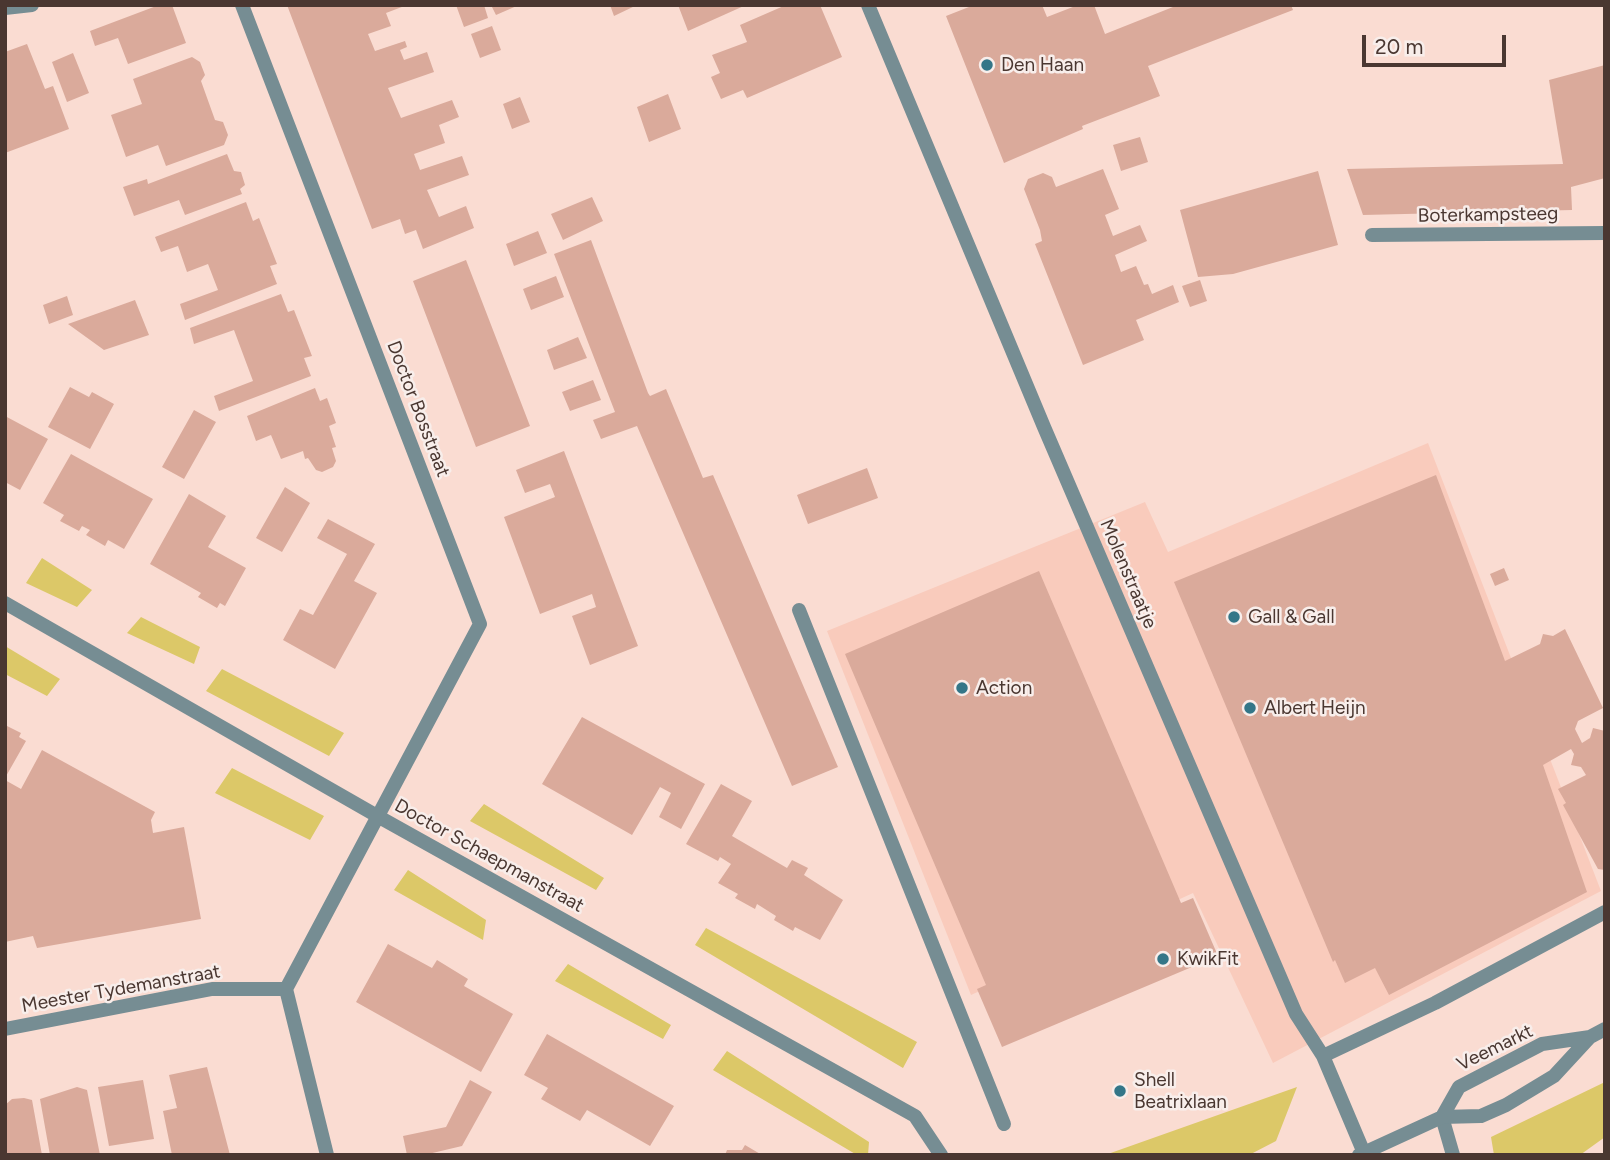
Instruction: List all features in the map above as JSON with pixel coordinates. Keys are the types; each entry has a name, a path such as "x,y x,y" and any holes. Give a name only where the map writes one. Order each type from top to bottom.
{"street":[{"path":"5,8 32,5"},
{"name":"Doctor Bosstraat","path":"242,5 480,624 286,989"},
{"name":"Molenstraatje","path":"868,5 1054,452 1296,1014 1323,1056 1361,1154"},
{"name":"Boterkampsteeg","path":"1372,235 1605,233"},
{"name":"Doctor Schaepmanstraat","path":"5,603 379,817 915,1116 941,1155"},
{"path":"799,610 1004,1124"},
{"path":"1323,1056 1435,1003 1605,912"},
{"name":"Meester Tydemanstraat","path":"5,1029 212,989 286,989"},
{"path":"286,989 327,1155"},
{"name":"Veemarkt","path":"1442,1117 1481,1116 1506,1105 1554,1076 1590,1037 1605,1029"},
{"name":"Veemarkt","path":"1442,1117 1459,1087 1542,1044 1590,1037"},
{"path":"1361,1154 1442,1117 1453,1155"}],"shaded area":[{"path":"1428,443 1601,891 1273,1063 1193,893 971,995 827,631 1145,502 1168,552"},
{"path":"42,558 92,590 77,607 26,583"},
{"path":"141,617 200,647 194,664 127,633"},
{"path":"5,646 60,679 47,696 5,674"},
{"path":"222,669 344,733 329,756 206,691"},
{"path":"232,768 324,816 310,840 215,793"},
{"path":"484,804 604,878 596,890 470,821"},
{"path":"408,870 486,920 483,940 394,890"},
{"path":"706,928 917,1042 903,1068 695,945"},
{"path":"568,964 671,1025 663,1039 555,981"},
{"path":"727,1051 869,1142 868,1155 857,1155 713,1070"},
{"path":"1605,1082 1605,1137 1580,1155 1494,1155 1491,1137"},
{"path":"1297,1087 1276,1141 1249,1155 1105,1155"}],"building":[{"path":"159,5 172,5 186,43 128,64 118,38 95,46 90,31"},
{"path":"287,5 407,5 386,13 391,26 368,34 375,51 405,41 407,47 400,50 404,60 427,52 434,72 388,88 401,118 452,100 459,117 439,125 445,143 414,154 420,170 462,156 469,175 427,190 439,217 466,206 474,228 423,249 416,230 405,234 400,219 372,229"},
{"path":"456,5 484,5 488,18 464,27"},
{"path":"491,5 519,5 496,15"},
{"path":"610,5 637,5 614,16"},
{"path":"678,5 746,5 688,31"},
{"path":"786,5 820,5 842,57 747,98 743,90 721,99 711,77 720,73 712,55 747,42 740,25"},
{"path":"974,5 1042,5 1047,17 1078,5 1094,5 1105,34 1178,5 1291,5 1293,10 1148,66 1160,96 1082,126 1083,129 1004,163 946,16"},
{"path":"492,26 501,50 480,58 471,34"},
{"path":"27,44 45,89 53,86 69,129 5,153 5,52"},
{"path":"73,53 89,93 67,102 52,62"},
{"path":"192,57 200,62 205,75 201,81 215,120 223,122 228,135 224,145 166,166 158,145 126,157 111,115 142,104 133,79"},
{"path":"1605,65 1605,178 1571,187 1572,210 1363,215 1347,169 1563,164 1549,80"},
{"path":"668,94 681,129 649,142 637,107"},
{"path":"520,97 530,122 512,129 503,104"},
{"path":"1140,137 1148,162 1121,171 1113,145"},
{"path":"227,154 234,171 241,172 245,185 240,189 242,194 185,215 179,200 134,216 123,187 147,179 148,184"},
{"path":"1103,169 1119,209 1105,215 1113,236 1140,225 1147,241 1115,255 1121,272 1136,266 1144,285 1148,284 1152,294 1173,285 1179,302 1136,320 1144,340 1083,365 1035,244 1042,241 1040,230 1024,189 1028,179 1043,173 1052,177 1056,187"},
{"path":"1318,171 1338,245 1233,274 1198,277 1180,210"},
{"path":"592,197 603,221 563,240 551,214"},
{"path":"246,202 253,221 259,218 277,264 270,266 277,284 185,320 180,304 218,290 208,264 187,272 178,246 161,252 155,237"},
{"path":"538,231 547,253 514,266 506,244"},
{"path":"591,240 648,393 650,396 666,389 703,478 713,475 838,767 792,786 637,426 601,439 593,420 615,412 554,254"},
{"path":"466,260 530,426 476,447 413,281"},
{"path":"556,276 564,297 531,310 523,289"},
{"path":"1200,280 1207,301 1190,307 1182,286"},
{"path":"281,294 288,312 294,310 312,356 304,358 311,376 219,411 214,396 253,381 234,330 194,344 190,328"},
{"path":"67,296 73,315 49,324 43,305"},
{"path":"135,300 149,335 104,350 68,324"},
{"path":"578,337 587,358 554,370 547,350"},
{"path":"593,380 601,400 570,411 562,392"},
{"path":"70,387 89,397 92,392 114,404 90,449 48,427"},
{"path":"315,388 320,401 327,398 336,423 329,426 336,447 332,448 336,461 333,467 322,472 316,470 308,458 305,459 303,451 281,459 271,435 256,441 247,416"},
{"path":"194,410 216,422 184,479 162,467"},
{"path":"5,416 48,439 20,490 5,482"},
{"path":"564,451 638,646 590,665 572,616 596,607 592,594 540,614 504,517 555,497 550,484 525,493 516,470"},
{"path":"71,454 153,499 124,549 108,540 105,546 86,535 90,530 82,526 79,531 60,521 64,515 43,503"},
{"path":"867,468 878,498 808,524 797,495"},
{"path":"1436,475 1505,661 1540,644 1543,634 1553,636 1565,629 1603,708 1578,721 1575,729 1582,743 1590,738 1593,728 1605,731 1605,870 1598,869 1563,805 1566,803 1558,789 1586,775 1581,767 1571,765 1574,754 1571,749 1543,765 1587,892 1389,995 1375,968 1345,983 1335,960 1333,962 1174,582"},
{"path":"285,487 310,503 282,552 256,538"},
{"path":"189,494 226,516 208,547 246,568 225,606 220,603 217,608 198,597 201,593 150,564"},
{"path":"328,519 375,544 354,581 377,593 335,669 283,640 300,609 313,615 347,554 317,538"},
{"path":"1504,568 1509,580 1495,586 1490,574"},
{"path":"1039,571 1181,903 1193,898 1218,956 1002,1047 977,989 986,985 845,654"},
{"path":"582,717 705,784 681,829 659,817 671,793 660,787 632,835 542,784"},
{"path":"5,725 21,733 19,737 26,741 5,778"},
{"path":"42,750 155,812 151,820 153,833 184,827 201,919 37,948 33,936 5,942 5,780 21,789"},
{"path":"721,784 752,801 732,836 787,868 792,860 808,868 804,875 843,900 820,940 795,927 793,931 774,920 776,916 757,904 755,909 735,898 738,894 718,883 731,864 720,857 718,861 686,844"},
{"path":"388,944 432,968 437,960 468,979 464,986 513,1014 481,1072 356,1002"},
{"path":"547,1034 674,1106 650,1146 587,1110 580,1121 541,1099 548,1088 524,1075"},
{"path":"207,1067 230,1155 172,1155 163,1111 177,1108 169,1075"},
{"path":"143,1080 154,1139 109,1146 98,1087"},
{"path":"470,1080 492,1092 462,1146 424,1155 407,1155 403,1136 446,1127"},
{"path":"77,1087 87,1090 100,1155 50,1155 40,1099"},
{"path":"12,1099 32,1100 42,1155 5,1155 5,1105"},
{"path":"745,1145 762,1155 725,1155 727,1150 742,1150"}],"place":[{"name":"Den Haan","path":"987,65"},
{"name":"Gall & Gall","path":"1234,617"},
{"name":"Action","path":"962,688"},
{"name":"Albert Heijn","path":"1250,708"},
{"name":"KwikFit","path":"1163,959"},
{"name":"Shell Beatrixlaan","path":"1120,1091"}]}
